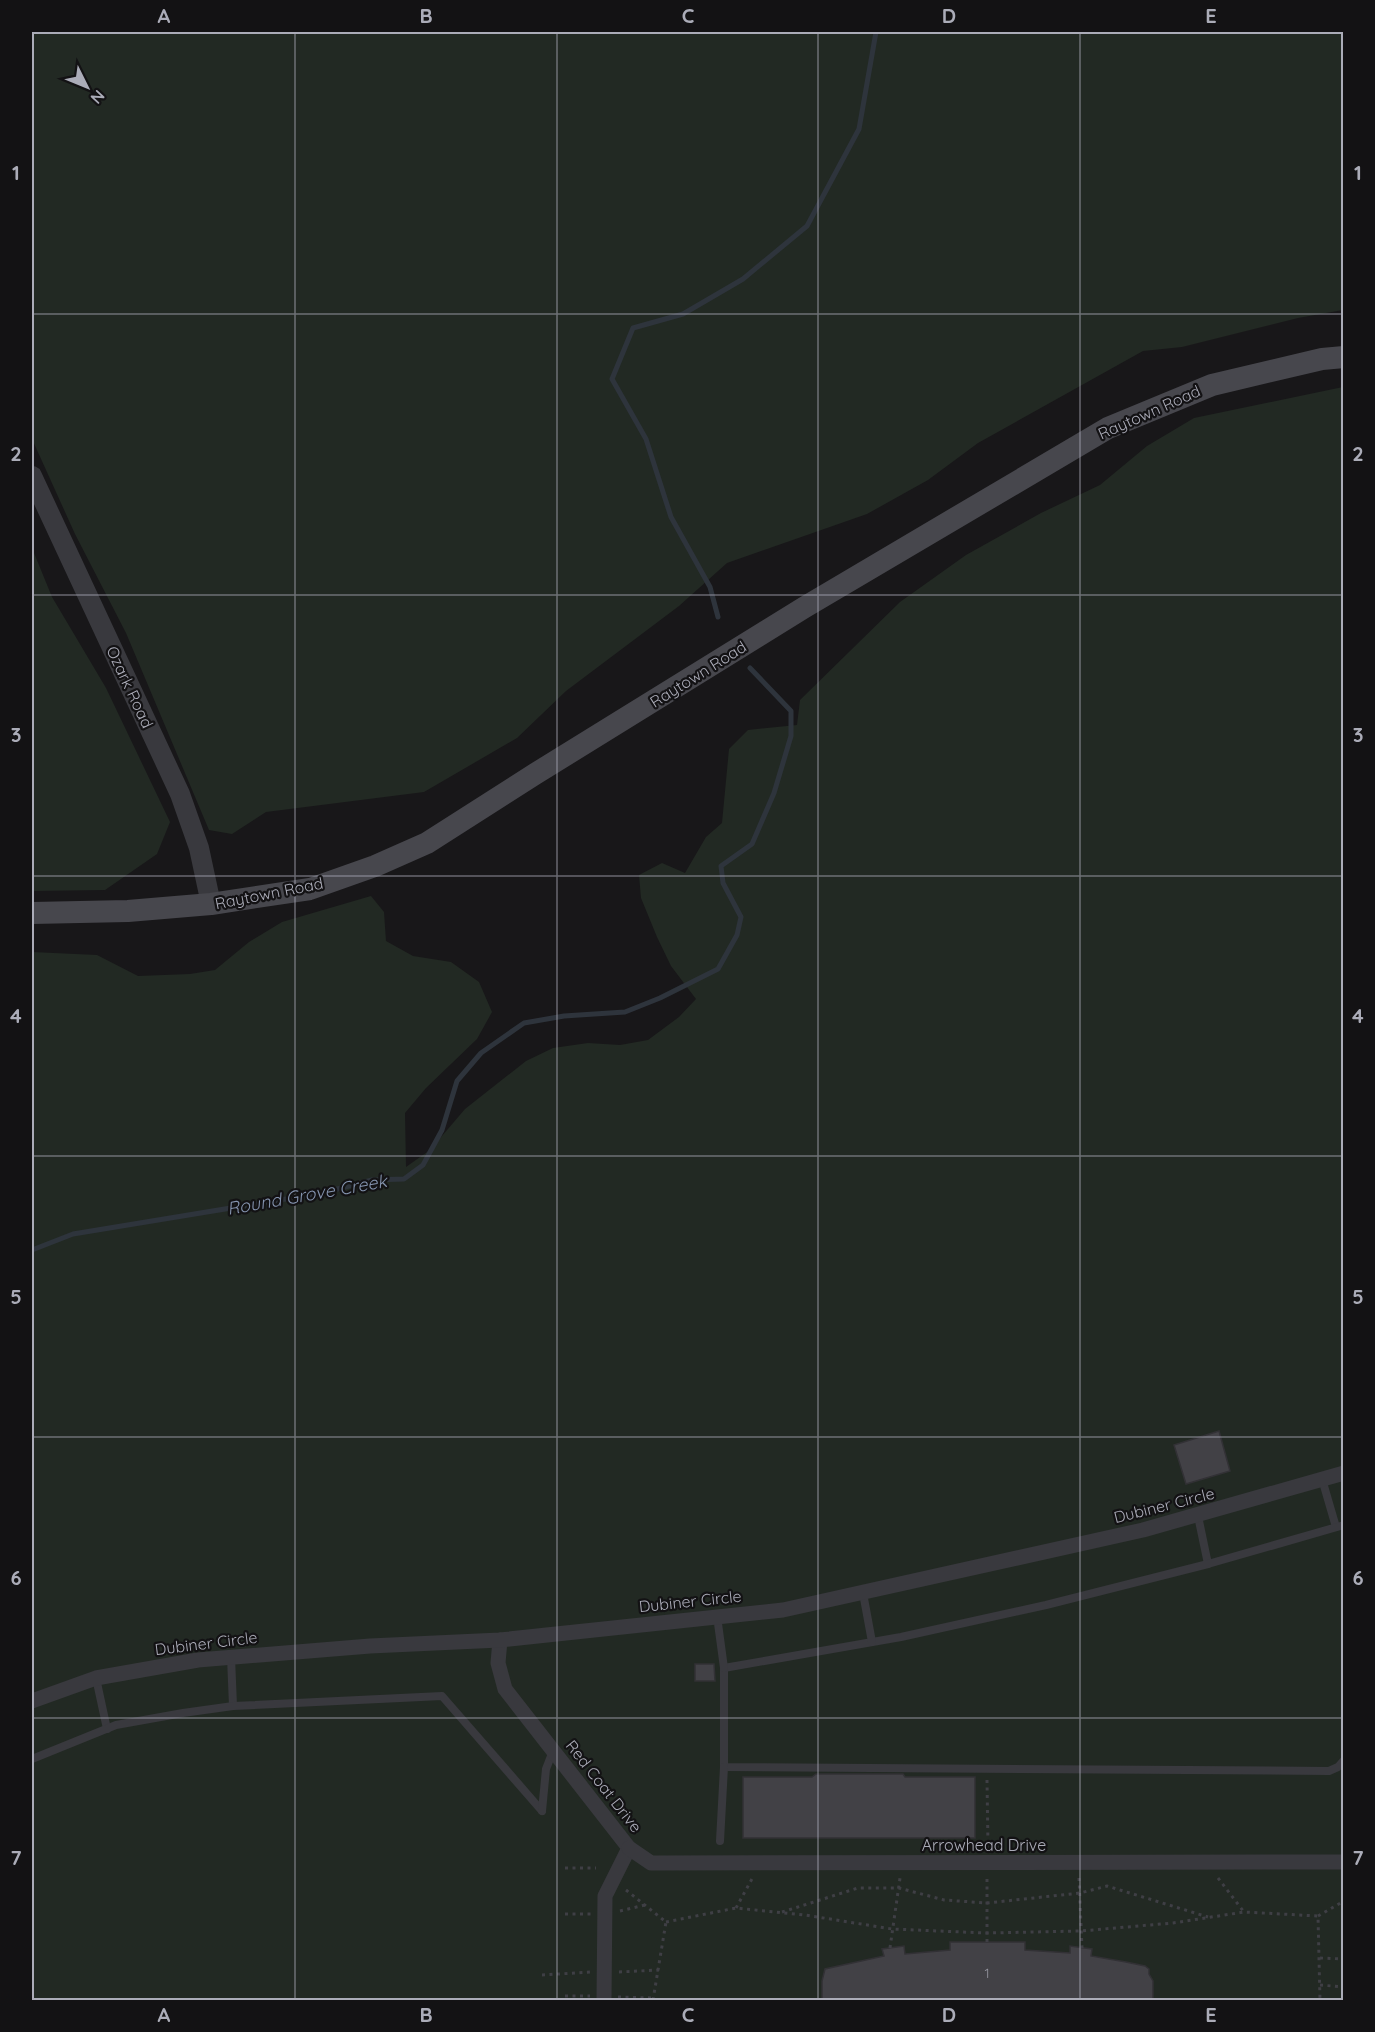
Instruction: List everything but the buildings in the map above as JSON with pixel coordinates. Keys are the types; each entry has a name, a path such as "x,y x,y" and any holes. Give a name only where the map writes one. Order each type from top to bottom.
{"main road":[{"name":"Raytown Road","path":"32,913 128,911 211,904 310,889 375,866 427,843 805,607 1108,428 1212,385 1322,359 1344,357"}],"street":[{"name":"Ozark Road","path":"32,476 180,794 199,848 211,904"},
{"name":"Dubiner Circle","path":"32,1701 96,1678 198,1660 370,1646 500,1640 783,1610 1131,1533 1198,1516 1344,1473"},
{"name":"Red Coat Drive","path":"500,1640 498,1663 505,1689 629,1848 605,1896 604,1998"},
{"name":"Arrowhead Drive","path":"629,1848 651,1863 1344,1863"}],"lane":[{"path":"724,1668 872,1642 1046,1605 1208,1564 1340,1526 1322,1479"},
{"path":"1198,1516 1208,1564"},
{"path":"863,1593 872,1642"},
{"path":"717,1616 724,1668 724,1767 720,1841"},
{"path":"231,1657 232,1706"},
{"path":"96,1678 107,1728"},
{"path":"32,1760 107,1728 232,1706 442,1696 542,1810 546,1768 554,1750"},
{"path":"724,1767 1329,1771 1338,1767 1344,1760"}],"path":[{"path":"987,1770 988,1847"},
{"path":"736,1908 761,1863"},
{"path":"565,1868 596,1868"},
{"path":"890,1948 900,1878"},
{"path":"1079,1878 1082,1948"},
{"path":"1218,1878 1244,1912"},
{"path":"987,1879 987,1942"},
{"path":"781,1912 858,1888 899,1888 944,1900 987,1903 1080,1893 1107,1886 1209,1918"},
{"path":"626,1890 666,1922"},
{"path":"666,1922 736,1908 781,1912 892,1929 986,1933 1081,1931 1173,1923 1244,1912 1318,1916 1344,1901"},
{"path":"613,1912 645,1905"},
{"path":"565,1914 596,1914"},
{"path":"1318,1916 1320,2001"},
{"path":"565,1996 654,1999 666,1922"},
{"path":"1320,1958 1344,1959"},
{"path":"613,1972 659,1970"},
{"path":"542,1975 595,1972"},
{"path":"1320,1985 1344,1987"}],"shaded area":[{"path":"32,32 1343,32 1343,310 1298,318 1182,347 1143,351 978,443 928,480 867,514 727,563 679,606 566,691 517,738 424,792 266,812 232,834 209,830 126,633 75,534 32,439"},
{"path":"1343,387 1343,2000 32,2000 32,952 97,955 138,976 190,974 215,970 249,942 282,922 371,896 384,912 386,941 413,956 451,962 479,982 492,1012 477,1039 426,1088 405,1113 406,1167 430,1150 465,1109 526,1061 553,1048 588,1043 620,1045 648,1040 679,1017 696,999 671,966 657,937 641,898 639,875 662,863 685,873 706,837 722,823 729,749 748,730 797,725 800,700 900,602 966,555 1041,513 1100,485 1147,446 1194,418"},
{"path":"32,548 52,597 106,688 170,822 157,854 105,890 32,891"}],"waterway":[{"name":"Round Grove Creek","path":"718,617 710,587 671,517 646,439 612,379 633,328 683,314 743,279 807,226 859,129 876,32"},
{"name":"Round Grove Creek","path":"32,1250 73,1234 322,1193 372,1180 404,1179 423,1165 442,1130 457,1081 481,1053 524,1023 564,1016 625,1012 660,998 718,969 737,935 741,917 723,883 721,866 752,844 774,793 791,736 791,711 750,668"}]}
